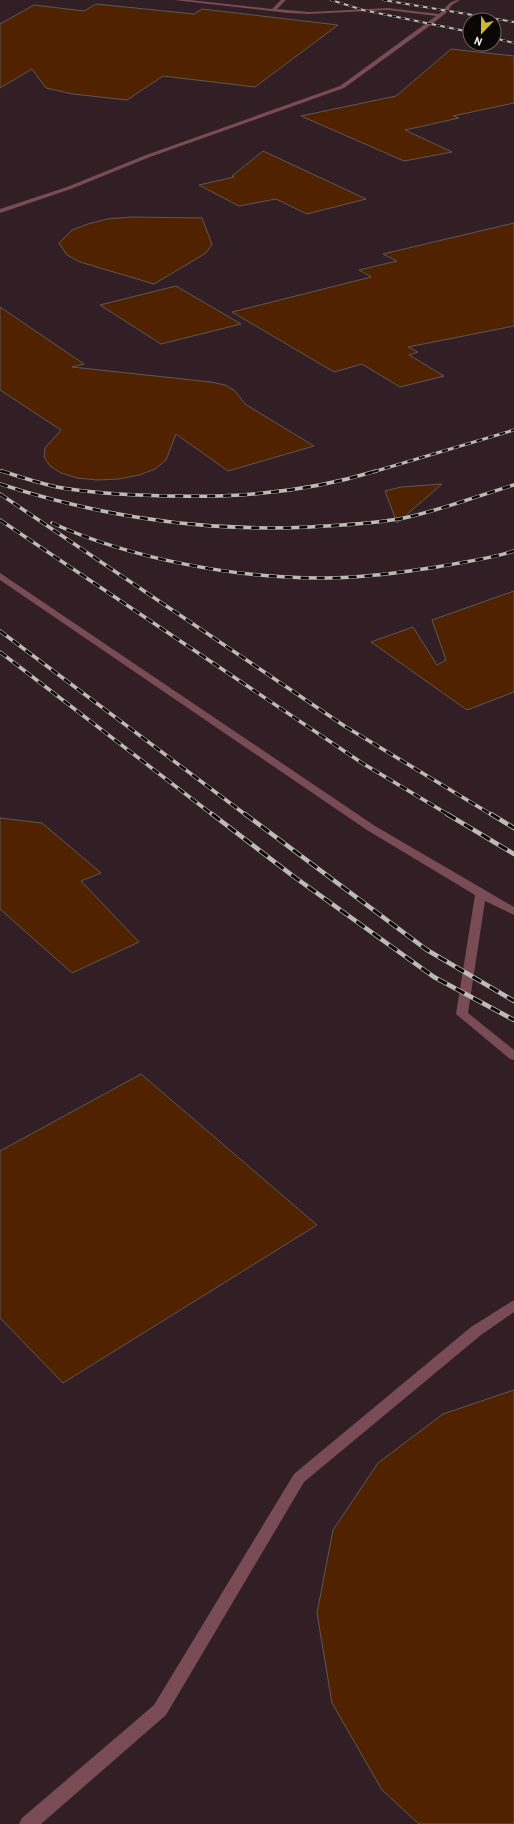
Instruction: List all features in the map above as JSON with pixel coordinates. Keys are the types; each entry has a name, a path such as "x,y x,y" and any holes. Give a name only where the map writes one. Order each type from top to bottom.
{"lane":[{"path":"176,0 309,13 388,9 438,15"},
{"path":"274,10 284,0"},
{"path":"0,211 69,188 148,156 342,87 458,0"},
{"path":"0,576 371,828 514,912"},
{"path":"481,894 462,1014 514,1056"},
{"path":"28,1824 160,1710 299,1478 476,1331 514,1305"}],"shaded area":[{"path":"0,0 514,0 514,1824 0,1824"}],"building":[{"path":"96,4 194,14 202,9 338,25 255,87 163,76 127,100 73,94 46,88 32,69 0,88 0,24 34,5 84,11"},
{"path":"451,49 462,50 462,52 478,52 514,56 514,103 453,116 459,118 405,130 452,152 404,161 301,116 396,96"},
{"path":"263,151 366,199 307,214 276,199 239,206 199,185 234,177 232,176"},
{"path":"131,217 202,218 212,244 206,253 154,284 80,262 67,255 59,243 72,230 88,224 107,219"},
{"path":"514,223 514,326 408,347 418,352 409,355 444,376 400,387 362,364 334,372 232,312 371,277 359,270 397,261 383,254"},
{"path":"176,286 241,324 161,344 100,305"},
{"path":"0,307 84,364 72,367 211,382 225,385 235,391 245,404 314,446 228,471 176,434 166,460 155,469 139,475 119,479 97,480 77,478 61,473 50,466 44,457 45,448 61,430 0,390"},
{"path":"442,484 397,523 385,491 401,487"},
{"path":"514,591 514,692 467,710 371,642 413,627 437,665 446,660 432,620"},
{"path":"0,818 42,823 101,873 81,881 139,942 72,973 0,909"},
{"path":"141,1074 317,1225 63,1383 0,1318 0,1151"},
{"path":"514,1390 514,1824 419,1824 382,1790 332,1703 317,1613 333,1530 378,1463 443,1414"}],"railway":[{"path":"331,0 363,10 462,30"},
{"path":"383,0 514,22"},
{"path":"502,40 514,43"},
{"path":"373,472 514,430"},
{"path":"0,471 5,472"},
{"path":"2,471 57,487 77,490 129,495 169,496 259,494 317,485 376,471"},
{"path":"0,484 38,496 76,505 153,520 231,527 270,528 357,524 404,518 445,507 514,485"},
{"path":"0,494 346,727 492,815"},
{"path":"0,520 362,763 449,815"},
{"path":"52,523 83,536 150,556 222,571 258,575 326,578 354,577 437,567 514,551"},
{"path":"0,631 246,815"},
{"path":"0,652 213,815"},
{"path":"212,814 293,876 434,977 514,1020"},
{"path":"245,814 427,950 514,1001"},
{"path":"447,814 514,854"},
{"path":"491,814 514,828"}]}
